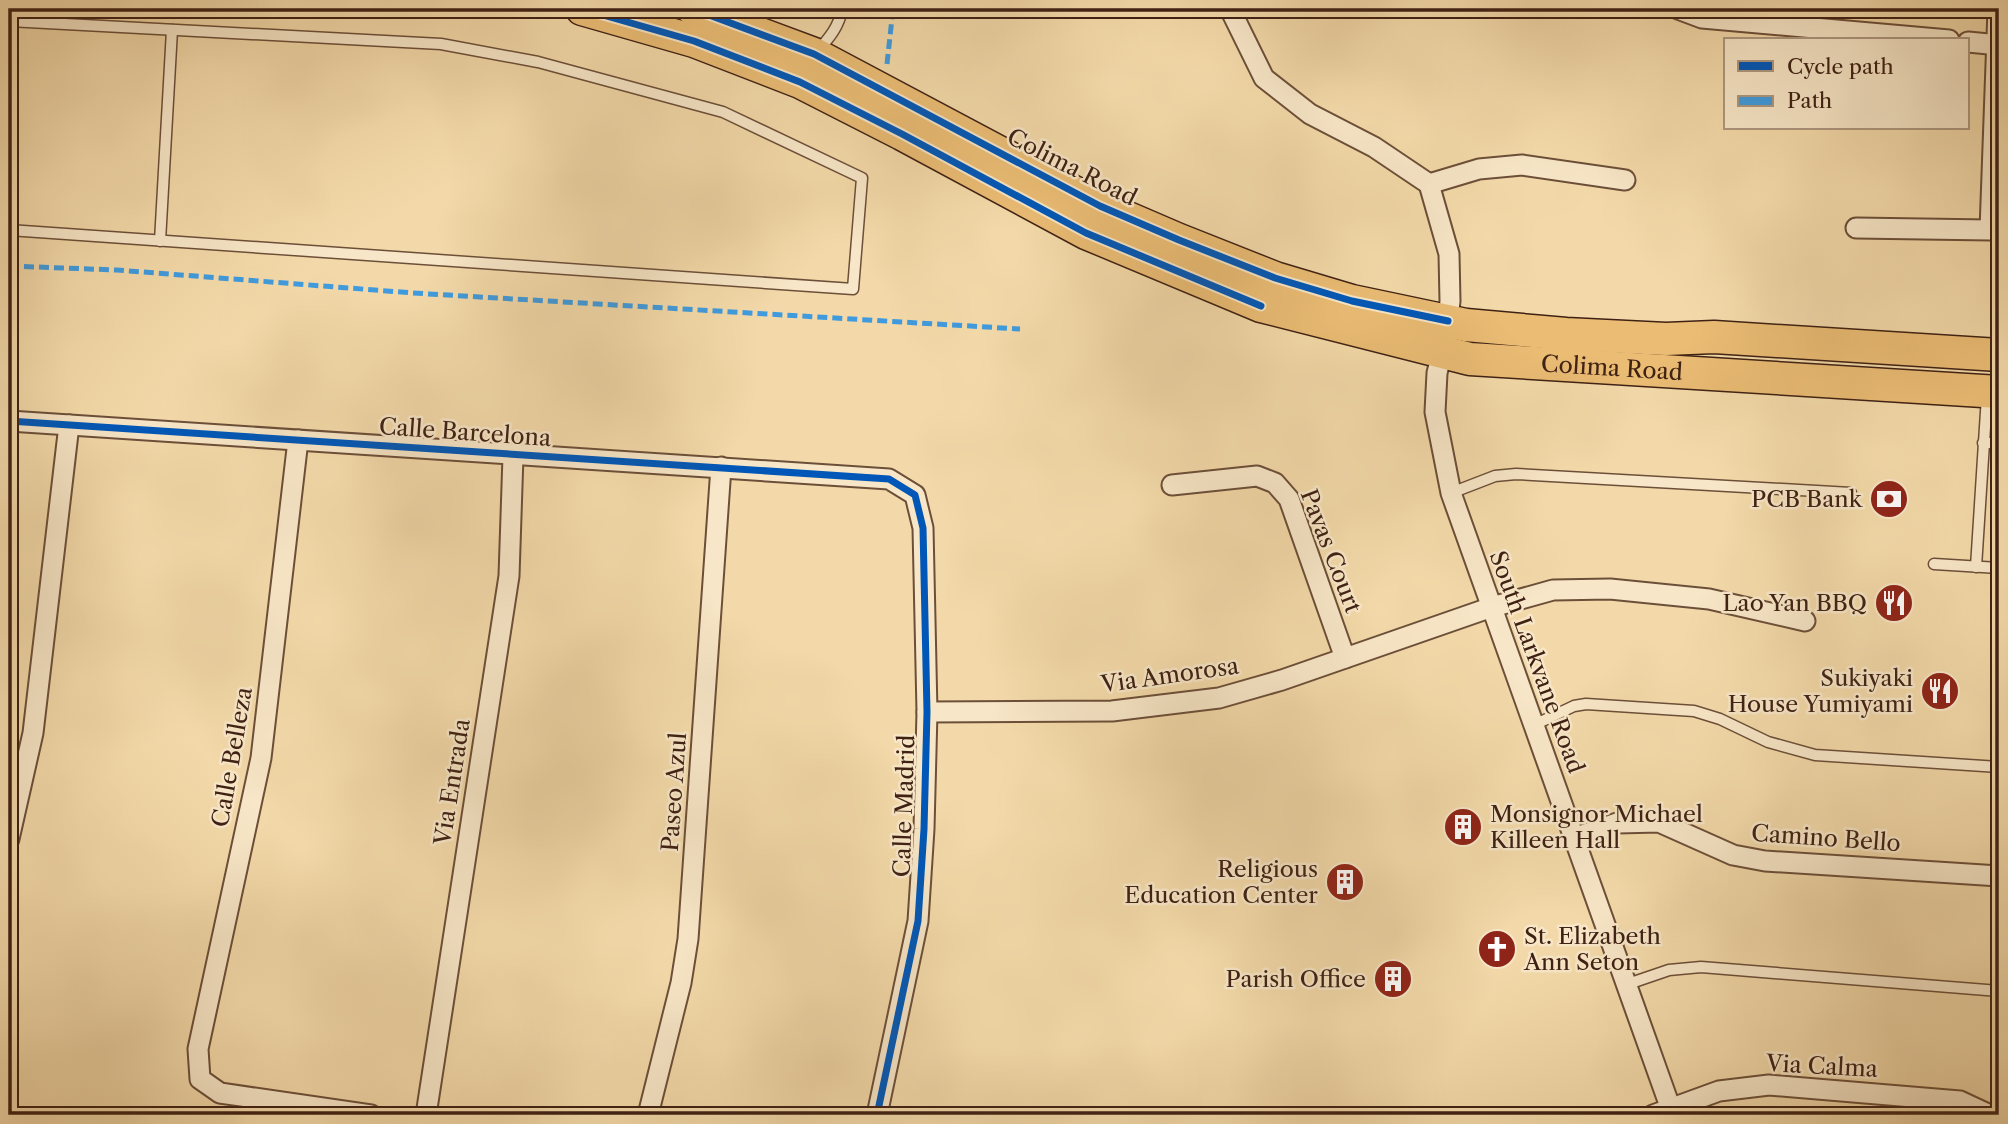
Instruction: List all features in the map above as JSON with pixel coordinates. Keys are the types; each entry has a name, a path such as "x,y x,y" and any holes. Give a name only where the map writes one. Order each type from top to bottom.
{"main road":[{"name":"Colima Road","path":"582,9 694,41 800,82 1086,233 1261,306 1339,328 1446,336 1566,334 1666,339 1714,337 1999,355"},
{"name":"Colima Road","path":"693,9 814,54 1100,206 1275,278 1339,297 1446,336 1470,359 1993,392"},
{"path":"800,82 814,54"}],"street":[{"path":"1230,9 1264,78 1310,114 1374,147 1429,184 1479,169 1522,165 1625,180"},
{"path":"1678,9 1702,19 1926,38"},
{"path":"1856,228 1990,230 1998,9"},
{"path":"1969,42 1997,44"},
{"name":"South Larkvane Road","path":"1429,184 1449,254 1446,336 1437,373 1435,412 1451,493 1628,984 1666,1114"},
{"name":"Calle Barcelona","path":"9,421 889,479 915,495"},
{"path":"9,839 33,733 69,425"},
{"name":"Calle Belleza","path":"298,440 261,758 198,1049 200,1079 220,1093 371,1115"},
{"name":"Via Entrada","path":"426,1115 509,576 513,456"},
{"name":"Paseo Azul","path":"648,1115 681,983 688,939 722,467"},
{"name":"Pavas Court","path":"1172,485 1257,476 1275,482 1289,499 1345,658"},
{"name":"Calle Madrid","path":"877,1115 918,921 925,829 927,712 923,528 915,495"},
{"name":"Via Amorosa","path":"927,712 1112,711 1219,698 1282,680 1492,607 1553,590 1610,589 1709,599 1805,621"},
{"name":"Camino Bello","path":"1574,838 1617,823 1659,822 1733,855 1765,862 1999,876"},
{"name":"Via Calma","path":"1666,1114 1719,1091 1769,1085 1960,1101 1990,1115"}],"lane":[{"path":"814,54 831,36 840,21 842,9"},
{"path":"9,21 441,44 538,62 723,112 862,178 853,289 9,230"},
{"path":"160,241 172,30"},
{"path":"1976,567 1983,443 1993,392"},
{"path":"1983,443 1999,443"},
{"path":"1451,493 1495,476 1516,474 1851,493"},
{"path":"1934,564 1999,568"},
{"path":"1534,725 1574,706 1586,704 1694,711 1720,719 1768,742 1815,755 1999,767"},
{"path":"1628,984 1670,970 1701,967 1999,991"}],"marked path":[{"path":"887,64 893,9"},
{"path":"9,266 117,270 413,293 1020,329"}],"cycle path":[{"path":"582,9 694,41 800,82 1086,233 1261,306"},
{"path":"693,9 814,54 1100,206 1179,240 1275,278 1352,301 1448,321"},
{"path":"9,421 889,479 915,495 923,528 927,712 924,829 918,921 877,1115"}],"place":[{"name":"PCB Bank","path":"1889,499"},
{"name":"Lao Yan BBQ","path":"1894,603"},
{"name":"Sukiyaki House Yumiyami","path":"1940,691"},
{"name":"Monsignor Michael Killeen Hall","path":"1463,827"},
{"name":"Religious Education Center","path":"1345,882"},
{"name":"St. Elizabeth Ann Seton","path":"1497,949"},
{"name":"Parish Office","path":"1393,979"}]}
